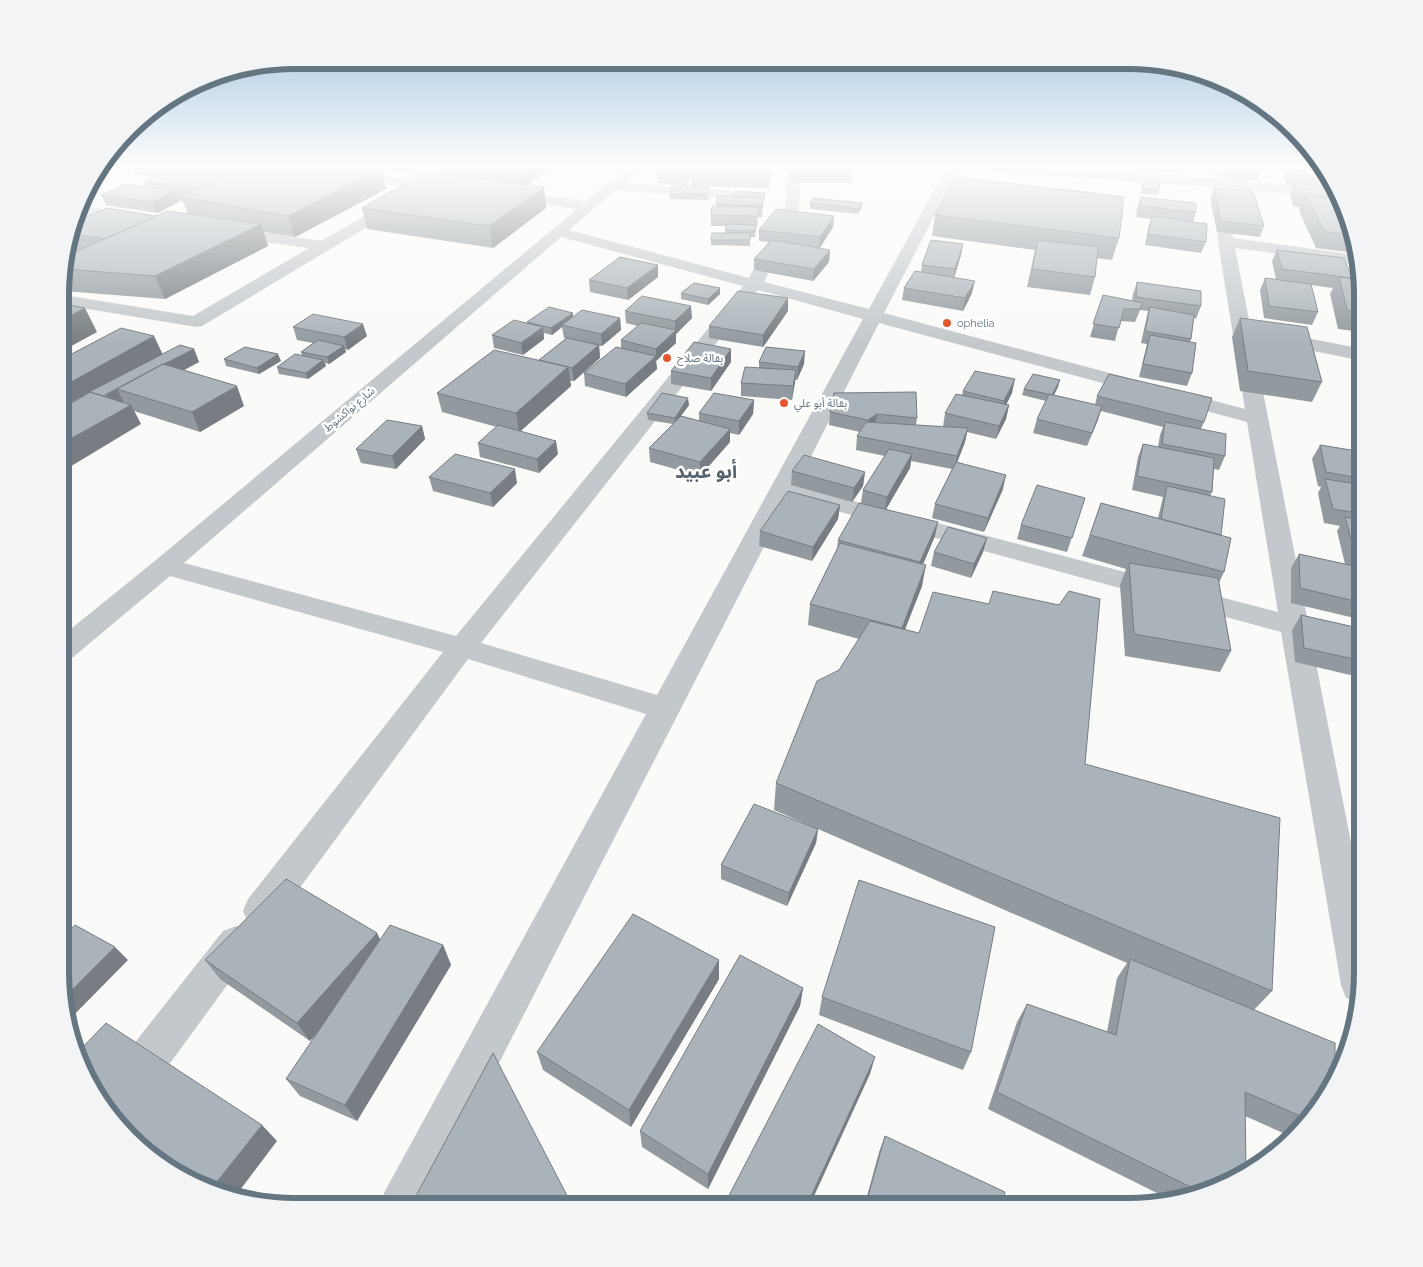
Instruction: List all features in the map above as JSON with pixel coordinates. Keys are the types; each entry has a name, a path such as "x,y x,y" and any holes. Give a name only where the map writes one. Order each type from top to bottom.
{"street":[{"path":"69,301 196,322 358,226"},
{"name":"شارع نواكشوط","path":"69,645 565,226"},
{"path":"114,1103 462,647 754,284 783,226"},
{"path":"406,1198 922,226"},
{"path":"1225,226 1294,626 1354,953"},
{"path":"216,230 324,246"},
{"path":"558,232 1257,418"},
{"path":"1226,242 1351,259"},
{"path":"1242,332 1354,353"},
{"path":"782,489 1294,626"},
{"path":"165,566 462,647 666,709"}],"building":[{"path":"80,226 134,226 105,239 77,234"},
{"path":"133,226 257,226 155,276 70,269 73,253"},
{"path":"726,226 756,226 755,231 725,230"},
{"path":"762,226 827,226 820,237 759,230"},
{"path":"1024,226 1120,226 1119,238"},
{"path":"1150,226 1207,226 1206,242 1148,234"},
{"path":"1322,226 1343,226 1346,234 1324,231"},
{"path":"712,233 750,233 750,240 711,240"},
{"path":"772,240 830,250 814,269 754,259"},
{"path":"931,240 963,244 955,269 922,265"},
{"path":"1038,240 1098,247 1095,277 1032,269"},
{"path":"1277,250 1344,258 1352,278 1282,269"},
{"path":"620,257 658,265 627,288 589,280"},
{"path":"915,271 975,281 965,298 904,288"},
{"path":"1339,277 1354,279 1354,311 1347,310"},
{"path":"1265,278 1311,284 1318,312 1269,306"},
{"path":"1137,282 1201,291 1201,306 1136,297"},
{"path":"694,283 720,288 708,299 681,293"},
{"path":"738,291 788,298 763,335 709,326"},
{"path":"1103,295 1143,303 1140,309 1124,309 1119,328 1093,324"},
{"path":"642,296 691,306 675,321 625,311"},
{"path":"69,305 85,308 69,316"},
{"path":"549,307 573,313 551,328 527,322"},
{"path":"1150,307 1194,315 1191,339 1145,331"},
{"path":"582,310 620,318 601,334 562,325"},
{"path":"313,314 363,324 344,337 293,327"},
{"path":"1240,318 1307,327 1322,382 1248,371"},
{"path":"514,320 543,327 521,343 492,335"},
{"path":"641,323 676,330 656,349 621,340"},
{"path":"121,328 154,336 69,383 69,355"},
{"path":"1150,335 1196,343 1192,373 1143,364"},
{"path":"567,338 599,345 572,368 539,360"},
{"path":"318,340 344,346 327,357 301,352"},
{"path":"694,342 731,349 711,378 671,371"},
{"path":"180,345 194,349 103,396 90,392 69,404 69,402"},
{"path":"245,347 278,354 257,368 224,359"},
{"path":"616,347 656,356 625,384 584,373"},
{"path":"766,347 805,351 798,367 759,362"},
{"path":"494,350 568,367 516,413 437,393"},
{"path":"295,354 323,360 306,373 277,367"},
{"path":"163,364 237,386 192,412 117,389"},
{"path":"745,367 796,370 793,386 741,383"},
{"path":"975,371 1015,379 1004,401 963,391"},
{"path":"1033,374 1060,380 1052,395 1024,389"},
{"path":"1109,374 1212,398 1204,422 1097,396"},
{"path":"90,392 131,405 69,440 69,404"},
{"path":"916,392 917,418 877,414 868,420 830,412 834,393"},
{"path":"662,393 688,398 675,418 647,413"},
{"path":"714,393 754,400 739,421 699,413"},
{"path":"956,394 1009,405 999,426 945,413"},
{"path":"1049,394 1102,406 1092,433 1037,419"},
{"path":"681,416 730,429 700,462 649,448"},
{"path":"387,420 422,426 392,456 356,449"},
{"path":"866,422 968,428 957,456 857,436"},
{"path":"1165,422 1226,434 1225,456 1162,444"},
{"path":"498,425 556,441 537,459 478,443"},
{"path":"1143,444 1214,458 1212,492 1137,476"},
{"path":"1320,445 1354,451 1354,477 1326,472"},
{"path":"889,449 912,454 887,497 863,490"},
{"path":"455,454 515,469 490,493 429,477"},
{"path":"804,455 865,472 854,488 792,471"},
{"path":"956,462 1006,475 988,518 935,504"},
{"path":"1325,479 1354,484 1354,512 1333,509"},
{"path":"1037,485 1085,498 1072,538 1021,525"},
{"path":"1167,486 1225,499 1221,535 1161,519"},
{"path":"788,491 840,505 813,547 760,531"},
{"path":"859,503 938,522 920,562 838,540"},
{"path":"1101,503 1231,538 1224,572 1090,535"},
{"path":"1345,517 1354,518 1354,551"},
{"path":"948,527 987,538 974,564 934,552"},
{"path":"840,543 926,565 902,628 810,604"},
{"path":"1299,554 1354,566 1354,601 1300,588"},
{"path":"1129,563 1218,578 1231,651 1134,634"},
{"path":"993,591 1059,605 1069,591 1100,599 1085,764 1280,818 1272,991 776,783 817,681 839,670 870,621 919,633 933,592 989,604"},
{"path":"1301,615 1354,627 1354,659 1304,648"},
{"path":"754,804 818,829 789,893 721,865"},
{"path":"286,879 377,933 297,1023 205,960"},
{"path":"859,880 995,927 971,1052 822,997"},
{"path":"633,914 719,960 629,1110 537,1052"},
{"path":"75,925 115,947 70,992 69,987 69,931"},
{"path":"390,925 443,945 345,1105 286,1079"},
{"path":"740,955 803,988 708,1174 640,1131"},
{"path":"1130,959 1335,1043 1335,1063 1316,1098 1302,1117 1245,1092 1246,1165 1215,1181 1194,1189 997,1092 1027,1004 1116,1035"},
{"path":"106,1023 262,1125 215,1184 208,1181 182,1168 157,1152 135,1132 107,1098 92,1072 82,1048"},
{"path":"818,1024 875,1057 810,1198 728,1198"},
{"path":"493,1053 568,1198 415,1198"},
{"path":"885,1136 1005,1192 1004,1198 868,1198"}],"place":[{"name":"ophelia","path":"947,323"},
{"name":"بقالة صلاح","path":"667,358"},
{"name":"بقالة أبو علي","path":"784,403"}],"district":[{"name":"أبو عبيد","path":"706,471"}]}
